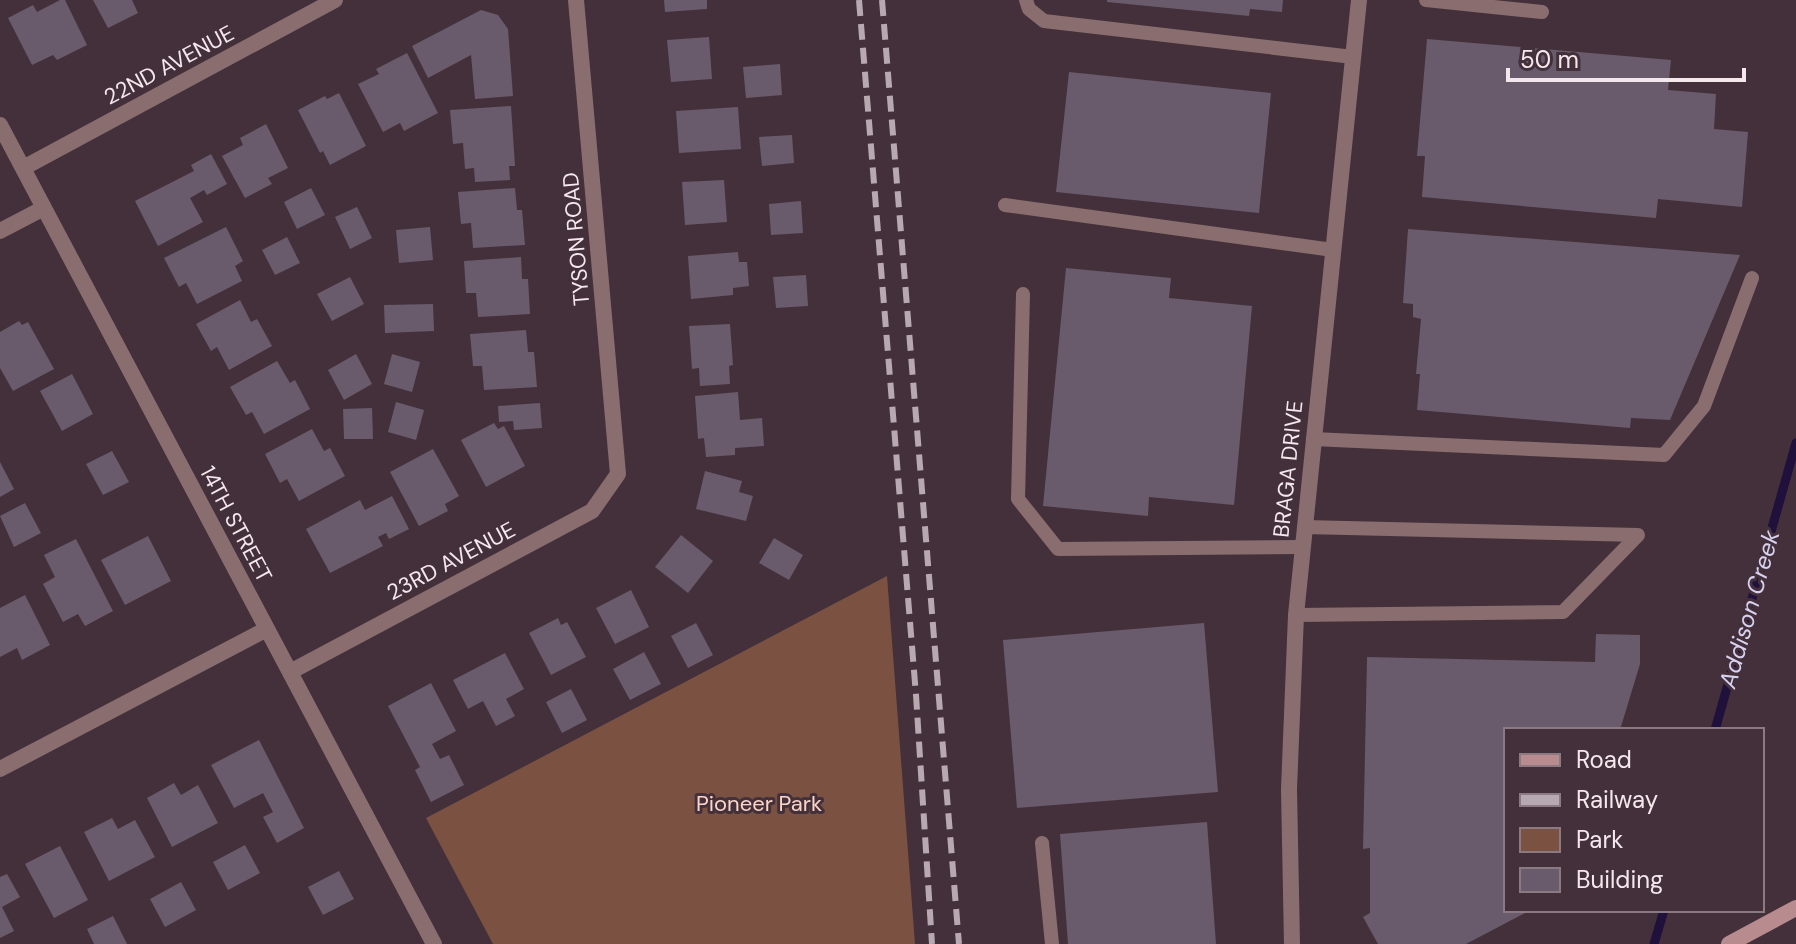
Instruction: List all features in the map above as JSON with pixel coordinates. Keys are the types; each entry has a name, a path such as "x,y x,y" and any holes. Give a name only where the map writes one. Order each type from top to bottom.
{"main road":[{"path":"1729,944 1796,908"}],"street":[{"name":"22ND AVENUE","path":"23,168 335,0"},
{"name":"TYSON ROAD","path":"576,0 618,474"},
{"name":"BRAGA DRIVE","path":"1292,944 1289,789 1296,615 1359,0"},
{"name":"14TH STREET","path":"0,125 434,944"},
{"path":"0,231 44,208"},
{"name":"23RD AVENUE","path":"290,672 592,511 618,474"},
{"path":"0,769 267,629"}],"lane":[{"path":"1026,0 1029,9 1044,21 1353,57"},
{"path":"1426,0 1542,12"},
{"path":"1005,205 1333,250"},
{"path":"1313,439 1664,455 1704,406 1752,278"},
{"path":"1023,294 1018,499 1058,549 1302,547"},
{"path":"1296,615 1563,612 1638,535 1304,527"},
{"path":"1042,843 1052,944"}],"green space":[{"name":"Pioneer Park","path":"887,576 915,944 493,944 426,818"}],"building":[{"path":"65,0 87,45 57,60 53,55 32,65 8,18 33,5 37,12"},
{"path":"93,0 132,0 138,13 108,28"},
{"path":"664,0 707,0 707,9 665,12"},
{"path":"1107,0 1283,0 1282,12 1250,9 1249,16"},
{"path":"481,10 498,15 508,29 513,96 475,99 471,55 428,78 412,46"},
{"path":"709,37 712,79 671,82 667,40"},
{"path":"1427,39 1671,60 1668,90 1716,94 1714,129 1748,132 1742,207 1658,199 1656,218 1422,197 1425,156 1417,156"},
{"path":"407,53 438,113 404,131 400,123 383,132 358,84 379,74 376,69"},
{"path":"780,64 782,95 746,98 743,67"},
{"path":"1069,72 1271,93 1259,213 1056,192"},
{"path":"339,93 366,146 330,165 323,151 320,153 298,110 325,96 327,99"},
{"path":"511,106 515,166 509,166 510,180 475,182 474,168 465,169 463,143 453,144 450,110"},
{"path":"738,107 741,149 679,153 676,111"},
{"path":"266,124 288,168 268,178 272,184 245,198 222,156 243,145 240,138"},
{"path":"792,135 794,163 762,166 759,137"},
{"path":"211,154 227,184 207,195 204,190 190,198 203,222 158,246 135,201 194,171 191,165"},
{"path":"724,180 727,222 685,225 682,182"},
{"path":"311,188 325,215 297,229 284,202"},
{"path":"515,188 517,210 522,210 525,245 473,248 471,223 461,224 458,192"},
{"path":"801,201 803,233 771,235 769,204"},
{"path":"357,207 372,238 350,249 335,217"},
{"path":"226,227 243,261 235,266 242,281 197,304 186,283 179,287 164,258"},
{"path":"430,227 433,260 399,263 396,230"},
{"path":"1408,229 1740,255 1670,420 1631,418 1630,428 1417,410 1420,374 1416,374 1421,319 1413,317 1413,304 1403,303"},
{"path":"287,237 300,263 275,275 262,250"},
{"path":"738,252 739,262 747,262 749,286 733,288 733,295 691,299 688,256"},
{"path":"521,257 522,279 528,279 530,314 478,317 476,293 466,293 464,261"},
{"path":"1066,268 1171,278 1169,298 1252,306 1234,505 1149,497 1148,516 1043,506"},
{"path":"806,275 808,306 776,308 773,277"},
{"path":"350,277 364,304 332,321 317,294"},
{"path":"240,300 251,322 257,319 272,346 229,370 217,347 211,351 196,324"},
{"path":"433,304 434,331 385,333 384,305"},
{"path":"19,321 22,325 28,322 54,369 13,391 0,368 0,332"},
{"path":"730,324 733,365 729,366 730,384 700,386 699,368 692,369 689,326"},
{"path":"526,330 528,352 534,352 537,387 484,390 482,366 473,366 470,334"},
{"path":"356,354 372,384 344,400 328,370"},
{"path":"392,354 420,362 412,392 384,384"},
{"path":"277,361 290,383 295,380 310,409 264,434 252,412 246,415 230,387"},
{"path":"72,374 93,414 62,431 40,391"},
{"path":"738,392 740,420 762,418 764,446 735,448 735,455 706,457 704,438 698,439 695,396"},
{"path":"396,402 424,410 416,440 388,432"},
{"path":"540,403 542,428 514,430 513,421 499,422 498,406"},
{"path":"372,408 373,439 344,439 343,409"},
{"path":"494,423 498,429 504,426 525,466 486,487 461,440"},
{"path":"312,429 324,451 330,448 345,476 299,501 287,479 280,483 265,454"},
{"path":"433,449 459,496 445,504 448,511 419,526 390,472"},
{"path":"112,451 129,482 103,495 86,464"},
{"path":"0,462 14,489 0,497"},
{"path":"705,471 742,481 739,492 753,496 746,521 696,509"},
{"path":"392,496 409,529 389,539 386,533 378,537 383,546 330,573 306,529 360,500 365,510"},
{"path":"25,503 41,533 14,547 0,516"},
{"path":"681,535 713,561 688,593 655,567"},
{"path":"148,536 171,581 125,605 101,560"},
{"path":"774,538 803,555 789,580 759,563"},
{"path":"76,539 113,611 85,626 78,614 63,622 43,584 55,577 44,555"},
{"path":"631,590 649,627 615,644 596,608"},
{"path":"25,595 50,645 22,660 17,648 0,657 0,608"},
{"path":"558,618 561,625 567,622 586,657 551,675 529,633"},
{"path":"696,623 713,655 688,668 671,636"},
{"path":"1204,623 1218,792 1017,808 1003,640"},
{"path":"1596,634 1640,635 1640,664 1621,728 1504,728 1504,912 1527,912 1466,944 1378,944 1363,917 1370,913 1370,848 1363,849 1367,657 1595,662"},
{"path":"644,652 661,684 630,700 613,669"},
{"path":"505,653 524,689 506,699 515,716 496,726 483,701 468,709 453,680"},
{"path":"431,683 456,731 432,744 440,759 449,755 464,785 431,802 415,770 420,767 388,706"},
{"path":"571,689 587,720 562,733 546,702"},
{"path":"259,740 304,828 277,843 263,817 273,812 263,793 234,808 211,765"},
{"path":"174,783 181,795 198,785 218,823 172,847 147,798"},
{"path":"112,818 118,829 135,820 155,857 109,881 84,832"},
{"path":"1207,822 1216,944 1068,944 1060,834"},
{"path":"245,845 260,873 228,890 213,862"},
{"path":"60,846 88,900 54,918 25,864"},
{"path":"339,871 354,899 323,915 308,887"},
{"path":"7,874 20,897 2,907 14,931 0,938 0,877"},
{"path":"181,882 196,910 165,927 150,899"},
{"path":"113,916 127,944 94,944 87,929"}],"waterway":[{"name":"Addison Creek","path":"1716,728 1796,443"},
{"name":"Addison Creek","path":"1654,944 1663,912"}],"railway":[{"path":"859,0 916,695 932,944"},
{"path":"882,0 959,944"}]}
